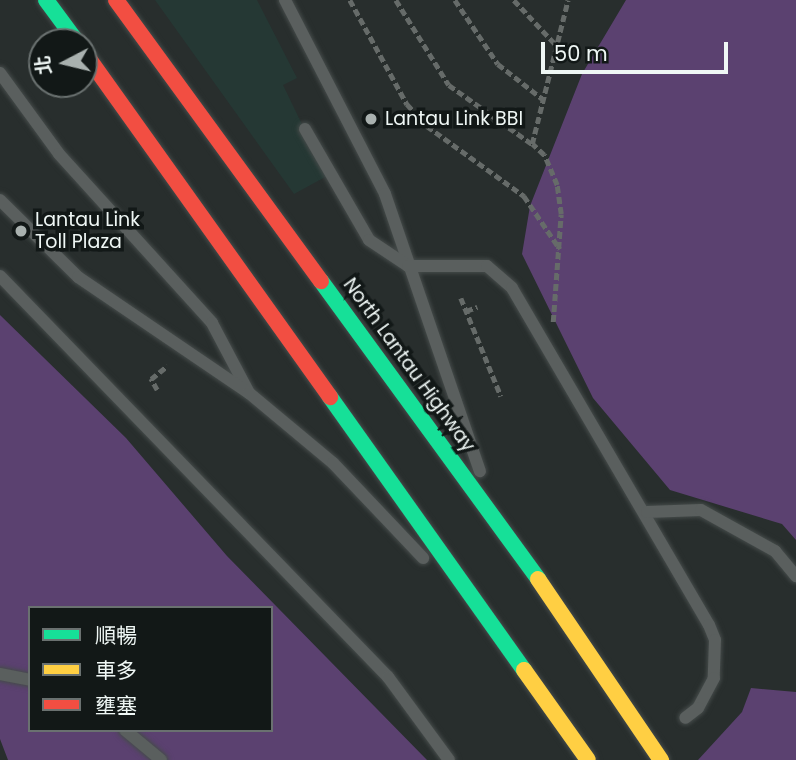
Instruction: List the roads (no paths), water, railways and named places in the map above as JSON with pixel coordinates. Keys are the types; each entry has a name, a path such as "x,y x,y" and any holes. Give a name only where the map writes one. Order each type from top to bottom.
{"highway":[{"path":"46,0 67,28"},
{"name":"North Lantau Highway","path":"116,0 523,556 661,760"},
{"path":"98,72 528,672 588,760"}],"lane":[{"path":"285,0 379,183 479,469 523,556"},
{"path":"0,73 59,153 212,323 249,393"},
{"path":"304,129 369,240 408,266 477,264 496,270 648,512 715,640 714,678 698,708 685,718"},
{"path":"0,200 78,277 249,393 333,463 528,672"},
{"path":"0,276 388,677 449,760"},
{"path":"648,512 701,510 775,551 796,576"},
{"path":"0,674 28,680"},
{"path":"127,732 161,760"}],"place":[{"name":"Lantau Link BBI","path":"371,119"},
{"name":"Lantau Link Toll Plaza","path":"21,231"}]}
